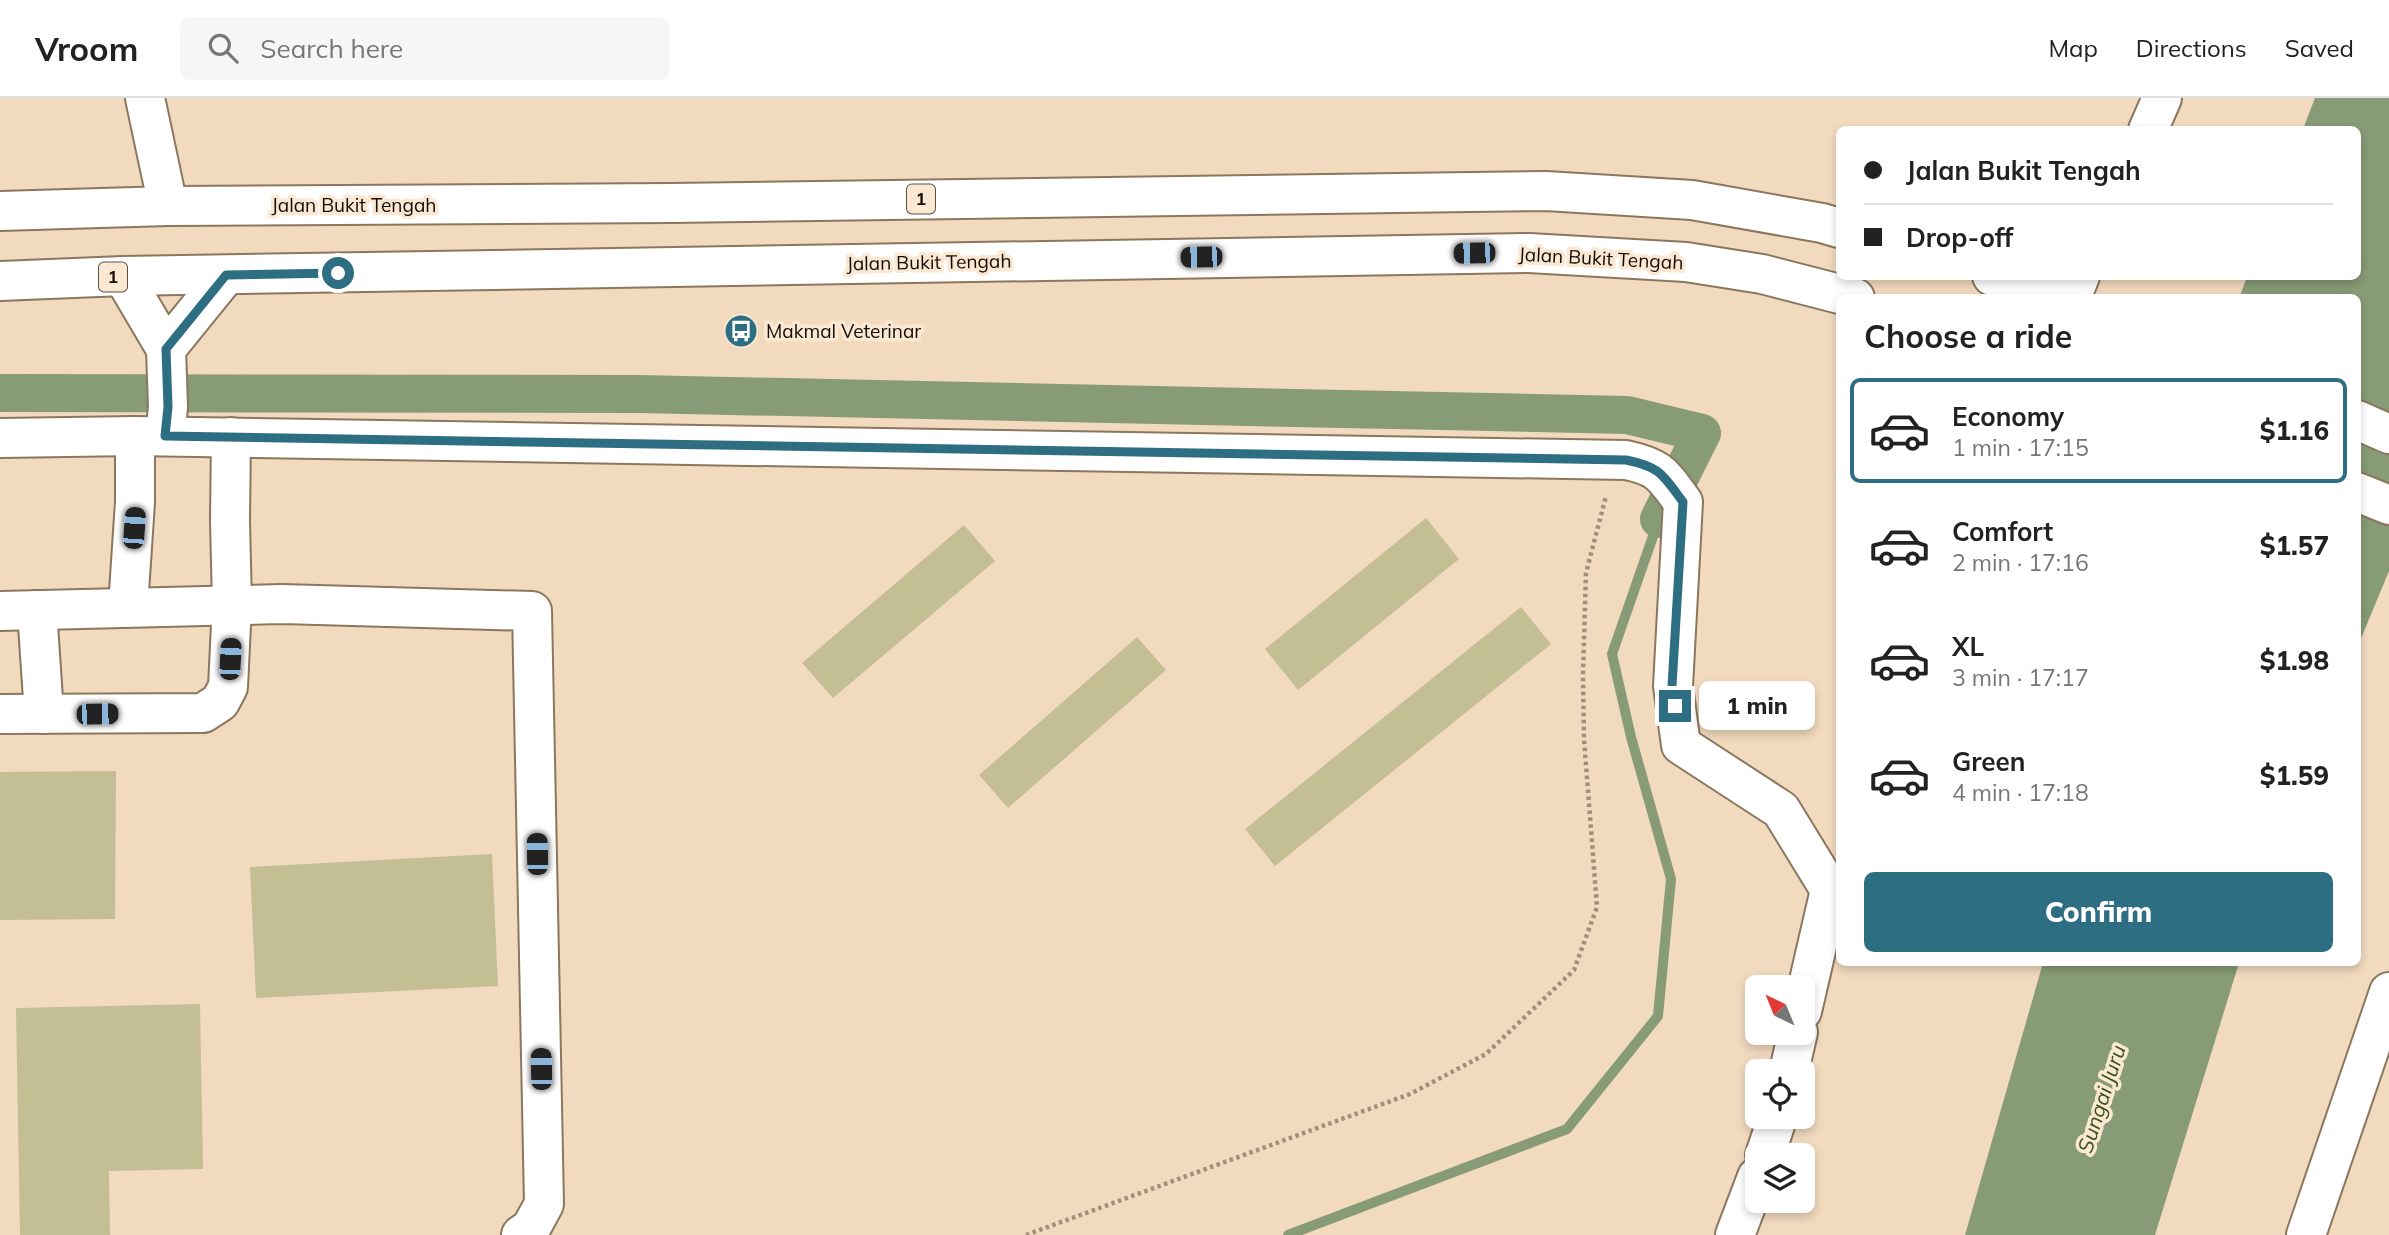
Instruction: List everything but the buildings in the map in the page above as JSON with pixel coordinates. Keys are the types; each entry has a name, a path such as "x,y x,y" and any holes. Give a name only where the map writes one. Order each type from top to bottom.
{"main road":[{"path":"145,98 168,206"},
{"path":"2150,126 2162,98"},
{"name":"Jalan Bukit Tengah","path":"0,211 168,206 657,203 1546,191 1692,200 1836,227"},
{"name":"Jalan Bukit Tengah","path":"0,281 123,276 1529,253 1686,262 1762,274 1842,294"},
{"path":"128,607 135,502 156,426 166,359 226,275"},
{"path":"123,276 166,359"},
{"path":"2003,280 2044,294"},
{"path":"2361,422 2389,433"},
{"path":"0,438 156,426 231,437 1626,460 1649,465 1674,490 1672,686 1681,745 1781,810 1830,890 1810,975"},
{"path":"0,714 203,713 220,702 228,687 232,604 231,437"},
{"path":"2361,494 2389,505"},
{"path":"44,714 18,610 232,604 532,611 544,1204 531,1228 521,1235"},
{"path":"2306,1235 2389,992"},
{"path":"1735,1235 1745,1209"}],"path":[{"path":"1026,1235 1410,1094 1486,1054 1574,970 1597,907 1584,739 1586,573 1615,461"}],"water":[{"path":"2315,98 2389,98 2389,571 2361,638 2361,294 2241,294 2246,280 2361,280 2361,126 2304,126"},
{"name":"Sungai Juru","path":"2042,966 2238,966 2155,1235 1965,1235"}],"waterway":[{"path":"0,393 639,394 1627,415 1702,433 1659,519"},
{"path":"1288,1235 1567,1129 1658,1016 1671,879 1631,737 1612,654 1659,519"}],"place":[{"name":"Makmal Veterinar","path":"741,331"}],"route":[{"path":"338,273 226,275 166,349 168,407 165,436 1626,460 1649,465 1665,478 1683,502 1672,686 1675,706"}]}
